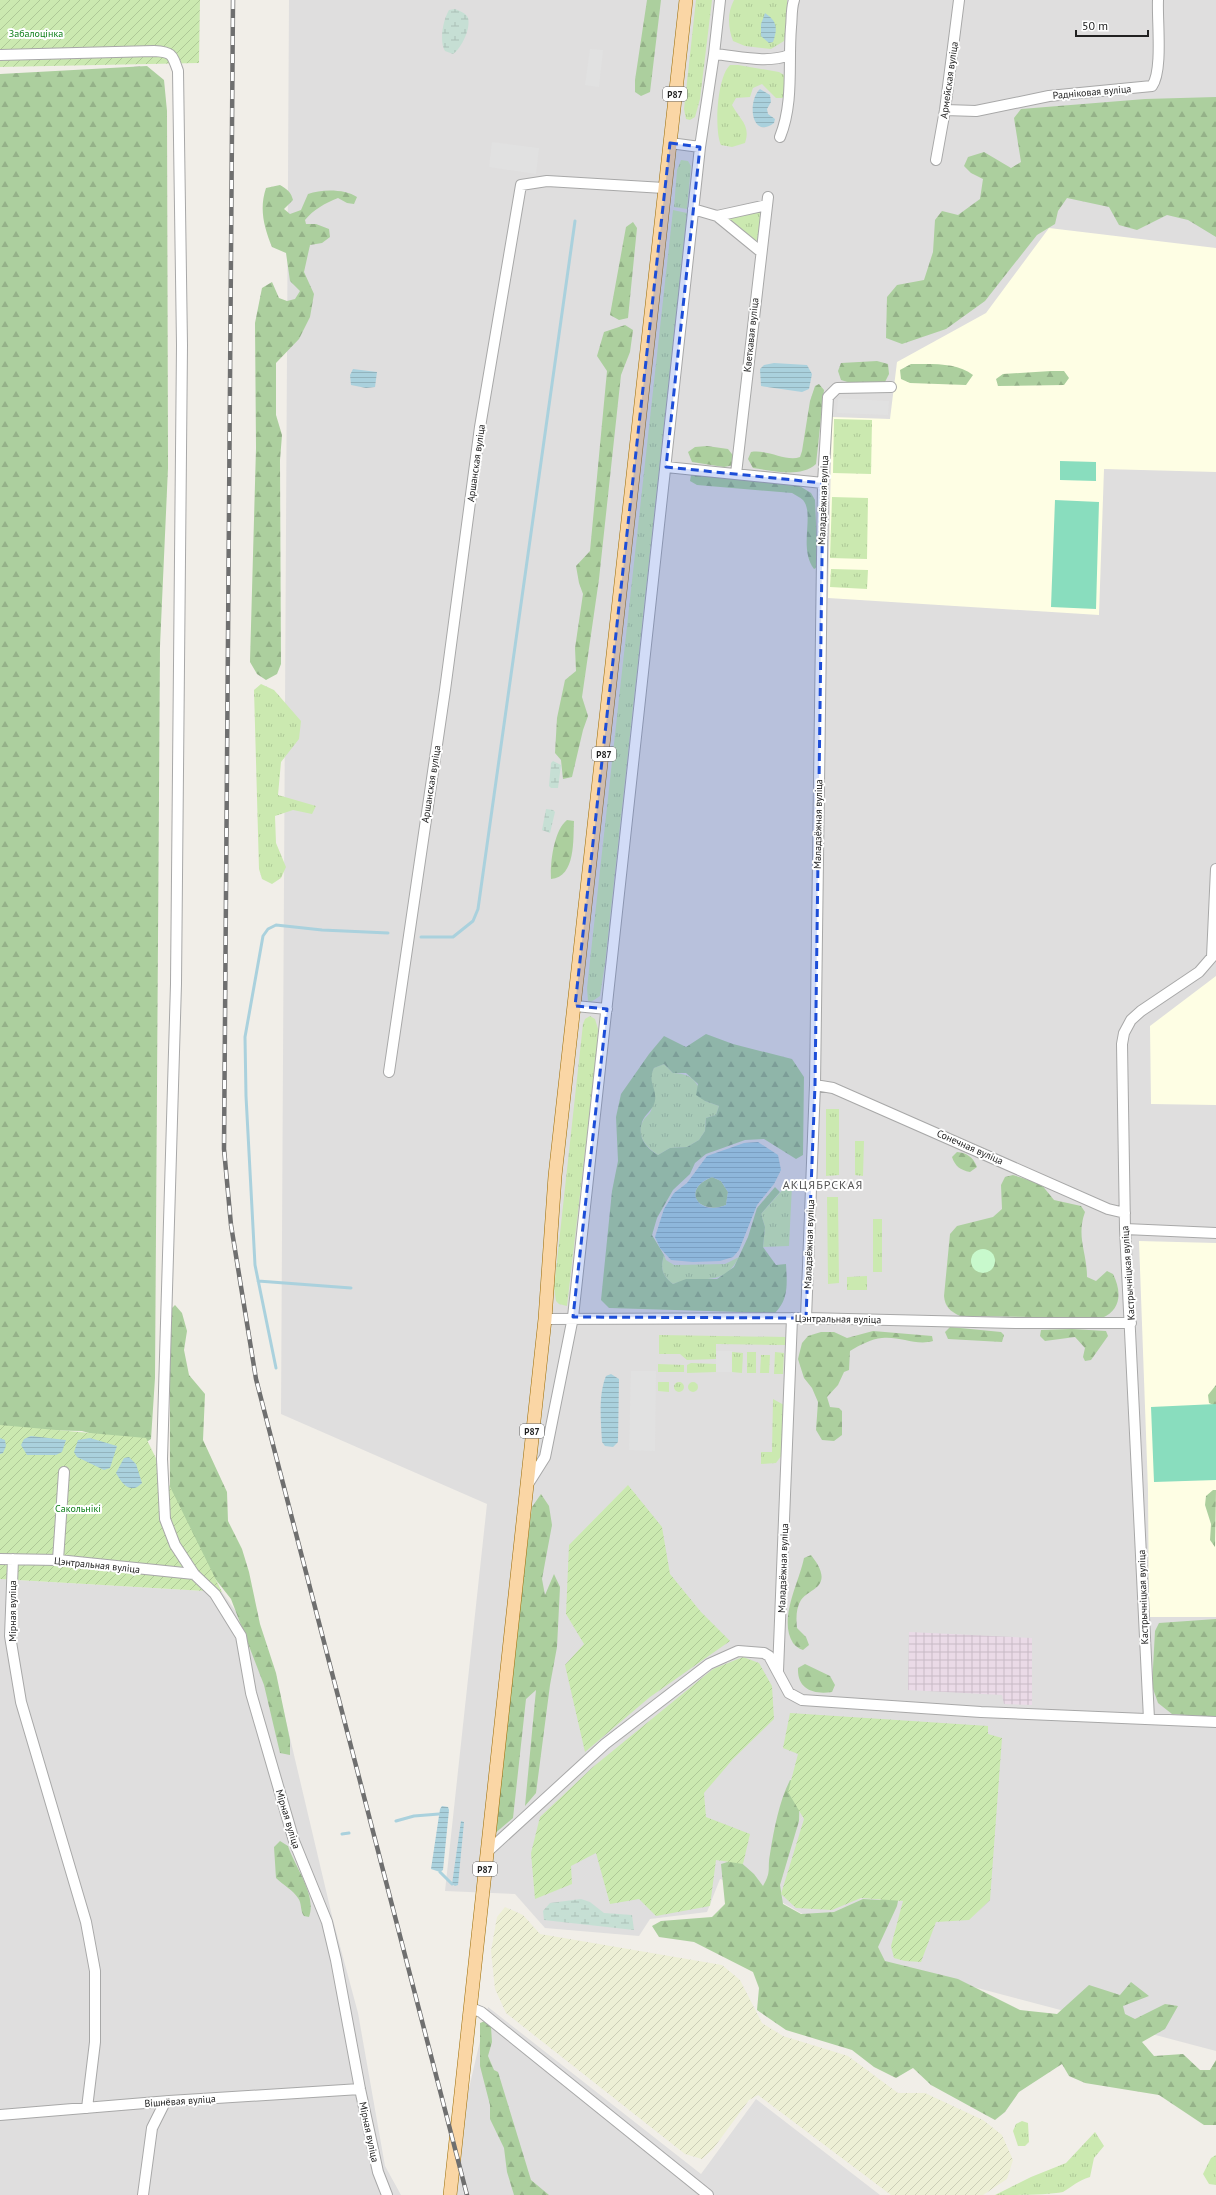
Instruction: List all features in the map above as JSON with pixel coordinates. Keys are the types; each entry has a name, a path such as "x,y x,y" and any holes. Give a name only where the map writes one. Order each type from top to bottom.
{"main road":[{"name":"Р87","path":"450,2195 545,1319 556,1176 664,188 686,0"}],"street":[{"path":"527,1486 545,1457 573,1317 693,209 720,0"},
{"path":"780,137 786,121 788,107 790,74 789,55 794,0"},
{"name":"Армейская вуліца","path":"936,160 945,110 959,0"},
{"name":"Радніковая вуліца","path":"945,110 976,111 1049,96 1152,86 1157,71 1158,0"},
{"name":"Мірная вуліца","path":"0,55 167,52 173,56 178,71 182,345 176,976 162,1459 165,1519 176,1545 194,1574 215,1594 241,1636 251,1692 292,1834 327,1922 336,1960 360,2089 382,2192"},
{"path":"714,54 770,60 779,59 789,55"},
{"path":"670,143 700,147"},
{"name":"Аршанская вуліца","path":"388,1072 445,690 480,427 521,185 547,182 664,188"},
{"name":"Кветкавая вуліца","path":"717,216 768,201 736,474"},
{"path":"693,209 717,216 761,252"},
{"name":"Маладзёжная вуліца","path":"806,1318 815,1085 823,483 828,397 837,388 891,388"},
{"path":"666,467 823,483"},
{"name":"Кастрычніцкая вуліца","path":"1149,1719 1143,1621 1131,1323 1125,1229 1122,1044 1124,1032 1131,1020 1140,1010 1199,972 1214,956 1216,869"},
{"path":"575,1006 607,1009"},
{"name":"Сонечная вуліца","path":"815,1085 833,1088 1108,1209 1125,1213"},
{"path":"1125,1229 1216,1233"},
{"name":"Цэнтральная вуліца","path":"545,1319 573,1317 806,1318 1015,1323 1131,1323"},
{"name":"Маладзёжная вуліца","path":"778,1675 792,1318"},
{"path":"58,1560 64,1472"},
{"name":"Цэнтральная вуліца","path":"0,1559 58,1560 194,1574"},
{"name":"Мірная вуліца","path":"12,1559 10,1636 21,1702 86,1922 95,1971 95,2042 87,2108"},
{"path":"764,1653 780,1641"},
{"path":"487,1852 605,1744 709,1664 738,1651 764,1653 773,1662 778,1675 789,1693 802,1700 981,1712 1216,1722"},
{"path":"470,2008 481,2012 708,2195"},
{"name":"Вішнёвая вуліца","path":"0,2115 360,2089"},
{"path":"143,2195 152,2128 165,2102"}],"highlighted area":[{"path":"670,143 700,147 666,467 823,483 815,1085 806,1318 573,1317 607,1009 575,1006"}],"shaded area":[{"path":"289,0 1216,0 1216,2051 894,1966 771,1896 720,1879 707,1912 650,1919 639,1936 545,1928 515,1894 445,1891 487,1504 281,1414"},
{"path":"590,49 603,50 599,87 585,85"},
{"path":"492,142 539,148 536,174 489,167"},
{"path":"1049,228 1216,248 1216,472 1104,469 1099,615 828,598 832,417 890,419 897,362 986,313"},
{"path":"838,398 889,401 888,415 837,413"},
{"path":"1216,976 1216,1105 1151,1104 1150,1026"},
{"path":"1139,1241 1216,1243 1216,1617 1149,1617 1148,1490"},
{"path":"716,1351 732,1351 732,1372 716,1372"},
{"path":"631,1371 656,1371 655,1451 629,1450"},
{"path":"0,1579 222,1592 272,1662 333,1920 358,2013 385,2166 401,2195 0,2195"},
{"path":"909,1632 1032,1638 1032,1705 1004,1704 1002,1695 908,1690"},
{"path":"505,1907 523,1915 540,1934 722,1965 740,1980 762,2023 783,2036 848,2056 898,2093 925,2093 983,2120 1002,2135 1013,2160 1007,2179 983,2195 891,2195 758,2095 749,2100 713,2149 702,2159 685,2154 506,2013 495,1989 491,1951 497,1917"},
{"path":"488,2007 701,2174 756,2099 880,2195 444,2195"}],"green space":[{"name":"Забалоцінка","path":"0,0 200,0 199,63 0,67"},
{"path":"647,0 661,0 650,92 641,96 635,92 635,80"},
{"path":"696,0 712,0 700,99 695,117 690,120 686,119 684,109"},
{"path":"734,0 787,0 787,23 784,41 771,49 745,46 733,41 730,31 729,15"},
{"path":"455,9 463,12 468,18 469,22 465,38 453,54 445,51 442,36 447,14 449,10"},
{"path":"730,65 779,72 784,75 786,86 784,98 776,98 762,84 753,88 750,97 736,98 732,105 744,123 747,132 745,143 732,147 721,145 717,116 722,80"},
{"path":"147,66 164,80 167,111 168,468 160,646 155,1378 151,1439 139,1447 82,1431 0,1429 0,74"},
{"path":"1216,97 1216,237 1188,220 1167,215 1137,230 1119,225 1109,207 1067,198 1058,211 1055,224 1037,235 985,301 946,329 902,344 886,338 887,297 897,285 924,280 933,252 935,220 942,211 958,215 980,199 983,179 971,173 964,166 968,157 984,152 1011,168 1021,162 1014,118 1021,109 1145,99"},
{"path":"681,160 688,161 691,166 687,209 674,207 677,170"},
{"path":"280,185 288,191 292,197 293,200 284,209 290,214 301,210 308,194 314,192 340,191 357,197 354,204 347,203 338,198 333,200 316,210 305,220 306,224 316,224 329,229 330,237 322,243 310,245 304,272 314,294 310,317 299,339 276,363 276,415 282,435 280,460 281,664 277,674 266,680 257,674 250,662 256,448 255,323 262,288 272,282 279,298 287,301 295,299 300,291 290,281 286,253 272,247 263,218 263,203 266,188"},
{"path":"673,210 687,213 605,964 600,996 591,1002 588,1001 587,988"},
{"path":"759,210 763,215 759,239 754,242 725,217"},
{"path":"633,222 637,228 628,318 619,320 610,315 626,227"},
{"path":"625,325 633,330 630,352 621,375 599,579 582,697 588,716 583,730 572,777 563,779 561,760 555,753 557,718 565,680 576,671 575,648 583,594 579,583 576,566 590,551 607,371 597,356 604,332"},
{"path":"877,361 888,364 889,374 885,382 863,384 841,380 838,371 841,363"},
{"path":"911,364 952,366 967,371 973,375 966,385 910,383 901,379 900,370"},
{"path":"1064,371 1069,378 1064,385 998,386 996,379 1003,374"},
{"path":"819,384 824,390 816,464 803,471 795,472 778,472 753,468 748,459 751,452 764,452 789,458 800,457 810,401 815,386"},
{"path":"834,419 872,420 871,474 833,473"},
{"path":"707,446 728,449 735,458 734,465 724,467 692,462 688,452 695,447"},
{"path":"1060,461 1096,462 1096,481 1060,480"},
{"path":"699,474 798,485 811,493 815,500 818,567 814,569 809,561 807,551 808,514 802,499 792,493 697,485 690,481 691,475"},
{"path":"832,497 868,498 867,559 830,558"},
{"path":"1055,500 1099,502 1096,609 1051,607"},
{"path":"831,569 868,570 867,589 830,587"},
{"path":"261,684 274,690 301,721 299,739 281,762 278,795 316,806 312,814 293,810 275,816 276,843 286,867 281,878 272,884 262,879 259,869 254,690"},
{"path":"553,761 561,765 558,788 551,788 549,786 551,763"},
{"path":"546,809 553,810 555,812 550,833 542,830"},
{"path":"567,820 574,821 572,856 565,872 559,877 551,879 552,856 556,839 559,831"},
{"path":"590,1016 595,1019 598,1029 597,1049 567,1306 559,1304 556,1301 554,1288 583,1024 585,1019"},
{"path":"706,1034 733,1044 792,1059 804,1077 803,1155 796,1159 764,1139 745,1140 706,1154 695,1163 690,1174 673,1190 657,1218 652,1235 664,1255 662,1268 664,1275 673,1284 686,1279 717,1279 734,1267 748,1237 757,1208 775,1187 780,1192 761,1214 765,1227 763,1247 776,1265 786,1264 787,1284 785,1296 780,1308 775,1313 609,1308 601,1300 612,1191 618,1161 616,1117 621,1094 649,1054 664,1036 686,1047","holes":["664,1064 673,1073 686,1073 698,1084 696,1095 705,1101 719,1106 716,1115 706,1118 705,1131 699,1140 687,1147 670,1148 658,1155 644,1142 641,1127 643,1119 653,1107 655,1101 655,1092 651,1078 654,1068"]},
{"path":"664,1064 673,1073 686,1075 691,1078 697,1084 705,1101 719,1106 716,1115 706,1118 705,1131 699,1140 687,1147 670,1148 658,1155 643,1141 640,1131 643,1121 651,1111 652,1107 653,1089 650,1077 654,1068"},
{"path":"826,1109 839,1109 839,1175 826,1176"},
{"path":"855,1141 864,1141 863,1176 855,1175"},
{"path":"957,1152 964,1153 969,1156 977,1167 970,1172 958,1167 952,1157"},
{"path":"1013,1175 1041,1184 1054,1200 1081,1206 1085,1212 1082,1237 1087,1277 1096,1281 1107,1271 1113,1274 1118,1287 1118,1300 1113,1310 1108,1315 1102,1318 960,1316 947,1306 944,1296 950,1234 957,1226 993,1217 1002,1209 1001,1185 1005,1177"},
{"path":"712,1177 721,1181 728,1192 726,1205 708,1207 701,1204 697,1200 695,1194 697,1188 702,1182"},
{"path":"792,1186 789,1246 763,1247 765,1227 761,1214 785,1187"},
{"path":"827,1197 838,1197 839,1283 828,1284"},
{"path":"873,1219 882,1219 882,1272 873,1272"},
{"path":"983,1249 988,1250 994,1256 994,1266 988,1272 983,1273 978,1272 972,1266 971,1261 972,1256 978,1250"},
{"path":"664,1255 666,1260 674,1265 725,1264 739,1257 725,1274 718,1277 683,1281 673,1284 664,1275 662,1264"},
{"path":"867,1276 867,1290 847,1290 847,1277"},
{"path":"175,1305 182,1313 187,1331 184,1350 189,1375 205,1394 203,1440 227,1492 228,1521 242,1549 249,1572 260,1624 276,1673 290,1740 290,1755 280,1753 264,1685 231,1599 209,1571 170,1509 170,1310"},
{"path":"950,1327 1001,1332 1004,1335 1002,1342 948,1339 945,1332"},
{"path":"1072,1329 1106,1331 1108,1336 1091,1360 1085,1361 1083,1357 1085,1348 1075,1337 1045,1341 1040,1336 1041,1330"},
{"path":"873,1331 932,1336 933,1341 914,1342 895,1338 882,1338 870,1341 850,1351 849,1370 844,1372 838,1385 827,1397 830,1407 839,1408 842,1411 842,1435 834,1441 822,1440 816,1430 818,1402 812,1388 804,1378 798,1359 802,1343 808,1336 821,1332 834,1332 847,1338"},
{"path":"659,1335 786,1337 786,1345 716,1344 716,1359 687,1360 680,1354 659,1354"},
{"path":"732,1352 743,1353 742,1373 732,1372"},
{"path":"747,1352 756,1352 756,1373 747,1373"},
{"path":"775,1352 784,1353 783,1374 774,1374"},
{"path":"761,1355 770,1355 769,1373 760,1373"},
{"path":"691,1363 716,1364 716,1372 687,1373 687,1365"},
{"path":"658,1364 684,1365 684,1372 658,1372"},
{"path":"658,1382 669,1382 669,1392 658,1391"},
{"path":"677,1382 681,1382 683,1383 683,1391 677,1392 674,1389 674,1385"},
{"path":"691,1382 695,1382 697,1383 697,1391 691,1392 688,1389 688,1385"},
{"path":"1216,1385 1216,1406 1209,1403 1208,1395"},
{"path":"773,1399 784,1405 782,1455 776,1463 761,1464 761,1452 772,1452"},
{"path":"1216,1404 1216,1480 1154,1482 1151,1407"},
{"name":"Сакольнікі","path":"0,1425 146,1438 222,1592 0,1579"},
{"path":"628,1485 662,1527 670,1574 701,1612 730,1641 650,1697 585,1752 565,1665 584,1644 566,1614 569,1545"},
{"path":"1213,1490 1216,1490 1215,1547 1210,1540 1211,1524 1205,1505 1206,1496"},
{"path":"541,1494 549,1506 552,1525 542,1579 545,1595 554,1574 560,1587 557,1647 550,1685 536,1793 525,1806 536,1690 526,1699 513,1818 493,1835 502,1738 532,1507"},
{"path":"811,1555 820,1570 822,1578 818,1586 801,1600 798,1606 797,1628 806,1637 809,1645 803,1650 793,1643 789,1633 788,1623 791,1601 804,1558"},
{"path":"1216,1619 1216,1717 1172,1714 1158,1703 1152,1686 1155,1631 1159,1623"},
{"path":"743,1657 759,1663 772,1686 774,1719 733,1759 704,1793 706,1817 750,1834 743,1864 716,1860 710,1906 656,1916 639,1899 610,1904 596,1853 571,1866 572,1884 535,1899 531,1853 540,1817 593,1767 713,1669"},
{"path":"805,1664 830,1676 835,1685 832,1692 825,1693 813,1691 803,1686 798,1675 798,1668"},
{"path":"790,1713 988,1726 988,1734 1002,1738 990,1900 969,1920 936,1922 921,1962 905,1961 894,1958 891,1946 903,1901 861,1898 832,1910 796,1908 781,1894 804,1819 788,1792 798,1754 783,1748"},
{"path":"790,1780 800,1783 799,1821 780,1885 783,1904 801,1914 834,1912 863,1899 881,1900 887,1876 913,1827 897,1906 878,1947 885,1961 958,1979 1020,2010 1057,2014 1089,1985 1120,1995 1131,1982 1149,1996 1123,2006 1125,2014 1135,2019 1165,2004 1178,2006 1165,2029 1142,2042 1154,2056 1183,2054 1200,2070 1210,2070 1216,2060 1216,2125 1204,2125 1159,2095 1085,2083 1069,2076 1062,2064 1019,2092 1005,2112 995,2120 931,2085 913,2068 896,2078 874,2067 852,2050 786,2030 757,2010 759,1988 753,1972 694,1942 659,1937 652,1926 661,1921 712,1917 725,1904 721,1864 737,1859 754,1874 763,1886 768,1873 777,1816"},
{"path":"280,1841 288,1846 308,1890 311,1908 309,1917 304,1916 300,1902 296,1895 276,1878 274,1847"},
{"path":"581,1899 590,1902 604,1913 632,1915 634,1930 544,1920 543,1911 550,1903"},
{"path":"485,2021 491,2027 492,2042 488,2056 494,2070 498,2072 531,2180 549,2195 514,2195 507,2172 504,2148 490,2119 490,2105 480,2066 480,2023"},
{"path":"1022,2121 1028,2123 1029,2142 1025,2146 1018,2146 1013,2131 1016,2124"},
{"path":"1095,2132 1104,2146 1094,2158 1090,2177 1078,2182 1063,2192 995,2195 1031,2177 1066,2163"},
{"path":"1216,2155 1216,2185 1209,2184 1203,2174 1211,2158"}],"water":[{"path":"765,13 772,19 776,29 773,42 769,43 761,36 761,24"},
{"path":"760,89 770,95 771,102 767,109 768,114 775,119 774,123 766,127 760,127 756,123 754,117 753,102"},
{"path":"774,363 807,365 812,374 809,389 802,392 761,386 760,369 764,365"},
{"path":"353,369 377,372 375,387 366,388 351,385 350,375"},
{"path":"758,1142 778,1155 781,1170 774,1184 757,1205 739,1250 733,1257 720,1261 693,1262 671,1260 660,1248 655,1237 664,1209 674,1193 687,1183 707,1156 744,1143","holes":["712,1177 721,1181 728,1192 726,1205 716,1208 701,1205 695,1194 697,1188 702,1182"]},
{"path":"611,1374 619,1379 618,1442 613,1447 605,1446 602,1442 601,1417 603,1383 606,1376"},
{"path":"31,1436 66,1440 62,1452 56,1455 27,1455 21,1445 24,1439"},
{"path":"0,1438 5,1440 6,1446 3,1453 0,1454"},
{"path":"90,1438 117,1446 110,1468 104,1470 77,1457 74,1452 78,1440"},
{"path":"129,1457 136,1464 142,1483 134,1488 127,1487 116,1473 124,1458"},
{"path":"442,1806 448,1807 449,1810 443,1870 440,1872 431,1869 440,1809"},
{"path":"461,1821 464,1822 458,1885 455,1886 452,1884"}],"waterway":[{"path":"421,937 453,937 473,921 478,909 575,221"},
{"path":"276,1368 255,1265 246,1096 245,1037 263,936 268,929 276,925 322,930 388,933"},
{"path":"258,1281 351,1288"},
{"path":"396,1821 414,1816 439,1814"},
{"path":"342,1834 349,1833"},
{"path":"440,1872 452,1884"}],"railway":[{"path":"233,0 224,1149 231,1225 256,1379 467,2195"}],"district":[{"name":"АКЦЯБРСКАЯ","path":"823,1184"}]}
